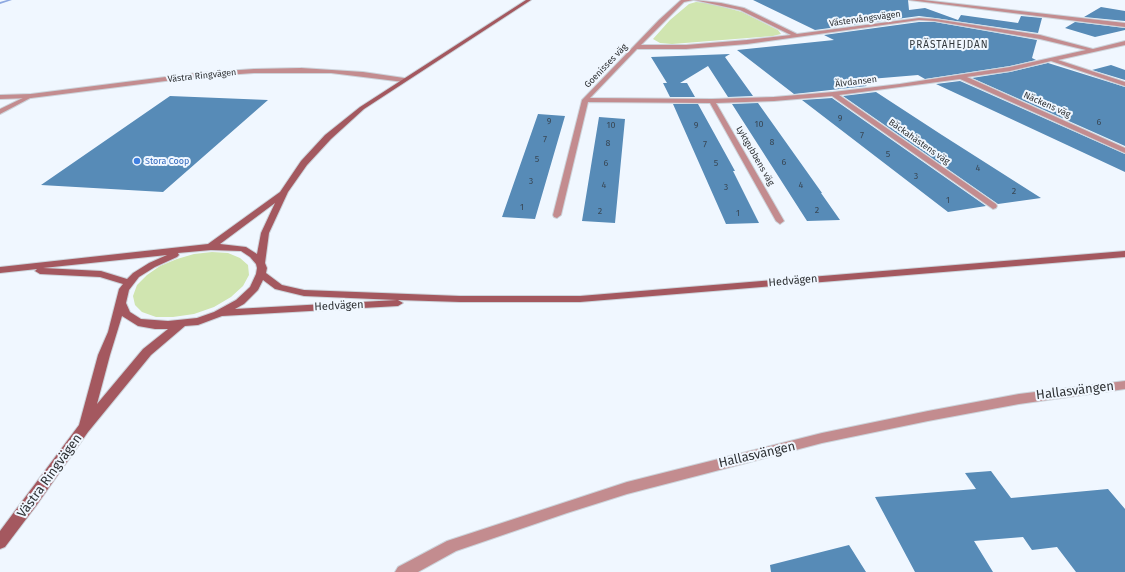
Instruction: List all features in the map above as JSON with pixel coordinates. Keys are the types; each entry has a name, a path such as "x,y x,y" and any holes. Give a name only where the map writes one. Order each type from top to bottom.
{"main road":[{"path":"261,274 260,263 265,233 284,192 304,163 328,137 362,108 529,0"},
{"path":"211,247 284,192"},
{"path":"12,270 118,256 228,246 243,249 254,255 260,263"},
{"path":"121,304 122,296 129,283 136,275 152,264 170,256 190,250"},
{"name":"Hedvägen","path":"121,304 126,314 138,322 155,325 181,324 198,321 218,314 240,302 254,288 261,274 279,287 304,293 460,299 580,299 1125,254"},
{"path":"0,270 101,274 129,283"},
{"name":"Hedvägen","path":"218,314 460,299"},
{"name":"Västra Ringvägen","path":"84,428 104,355 113,332 121,304"},
{"name":"Västra Ringvägen","path":"0,542 32,502 84,428 147,352 164,336 181,324"}],"street":[{"name":"Goenisses väg","path":"557,215 586,100 661,21 683,1 691,0"},
{"path":"696,0 742,9 798,36"},
{"path":"912,0 1125,25"},
{"name":"Västervångsvägen","path":"637,47 686,47 747,42 919,19 935,20 1040,37 1094,51"},
{"name":"Älvdansen","path":"586,100 712,101 774,99 833,94 961,77 1052,60 1125,43"},
{"path":"1052,60 1125,84"},
{"name":"Västra Ringvägen","path":"0,97 31,96 197,75 254,71 331,71 375,75 404,80"},
{"name":"Näckens väg","path":"961,77 1125,150"},
{"name":"Bäckahästens väg","path":"833,94 993,206"},
{"path":"0,112 31,96"},
{"name":"Lyktgubbens väg","path":"712,101 780,221"},
{"name":"Hallasvängen","path":"403,572 452,546 582,502 708,466 822,438 928,416 1019,399 1125,385"}],"green space":[{"path":"696,2 709,3 742,12 778,30 781,34 773,36 672,44 660,43 653,39 670,20 689,4"},
{"path":"212,252 228,253 240,258 248,265 249,275 243,286 231,297 214,307 194,314 173,317 156,317 142,312 135,305 133,296 137,285 147,275 160,266 194,254"}],"building":[{"path":"753,0 908,0 909,10 925,8 958,20 961,15 1018,23 1021,16 1042,18 1038,33 919,16 815,30"},
{"path":"1101,7 1125,11 1125,21 1084,17"},
{"path":"919,22 935,22 1037,40 1032,58 1036,60 1010,66 925,79 918,75 858,80 867,86 794,94 737,50 834,40 824,35"},
{"path":"1075,22 1125,28 1125,30 1095,37 1065,28"},
{"path":"730,54 725,57 753,96 728,97 708,66 680,83 687,83 695,97 670,97 663,83 667,83 651,57"},
{"path":"1048,63 1125,87 1125,146 972,78 1010,72"},
{"path":"1111,65 1125,70 1125,80 1092,70"},
{"path":"960,81 1125,154 1125,172 936,84"},
{"path":"876,92 1041,198 998,204 843,96"},
{"name":"Stora Coop","path":"170,96 268,100 163,192 41,185"},
{"path":"832,98 986,206 948,212 802,100"},
{"path":"758,103 840,220 807,221 732,104"},
{"path":"673,104 698,104 735,171 733,171 759,223 726,224"},
{"path":"538,114 565,116 535,219 502,217"},
{"path":"599,117 625,119 615,223 582,221"},
{"path":"991,471 1011,498 1108,489 1125,509 1125,572 1076,572 1057,547 1032,550 1023,537 974,541 993,572 915,572 875,497 976,489 965,473"},
{"path":"849,545 866,572 771,572 770,565"}],"waterway":[{"path":"0,3 10,0"}],"place":[{"name":"Stora Coop","path":"137,161"}],"district":[{"name":"PRÄSTAHEJDAN","path":"949,45"}]}
